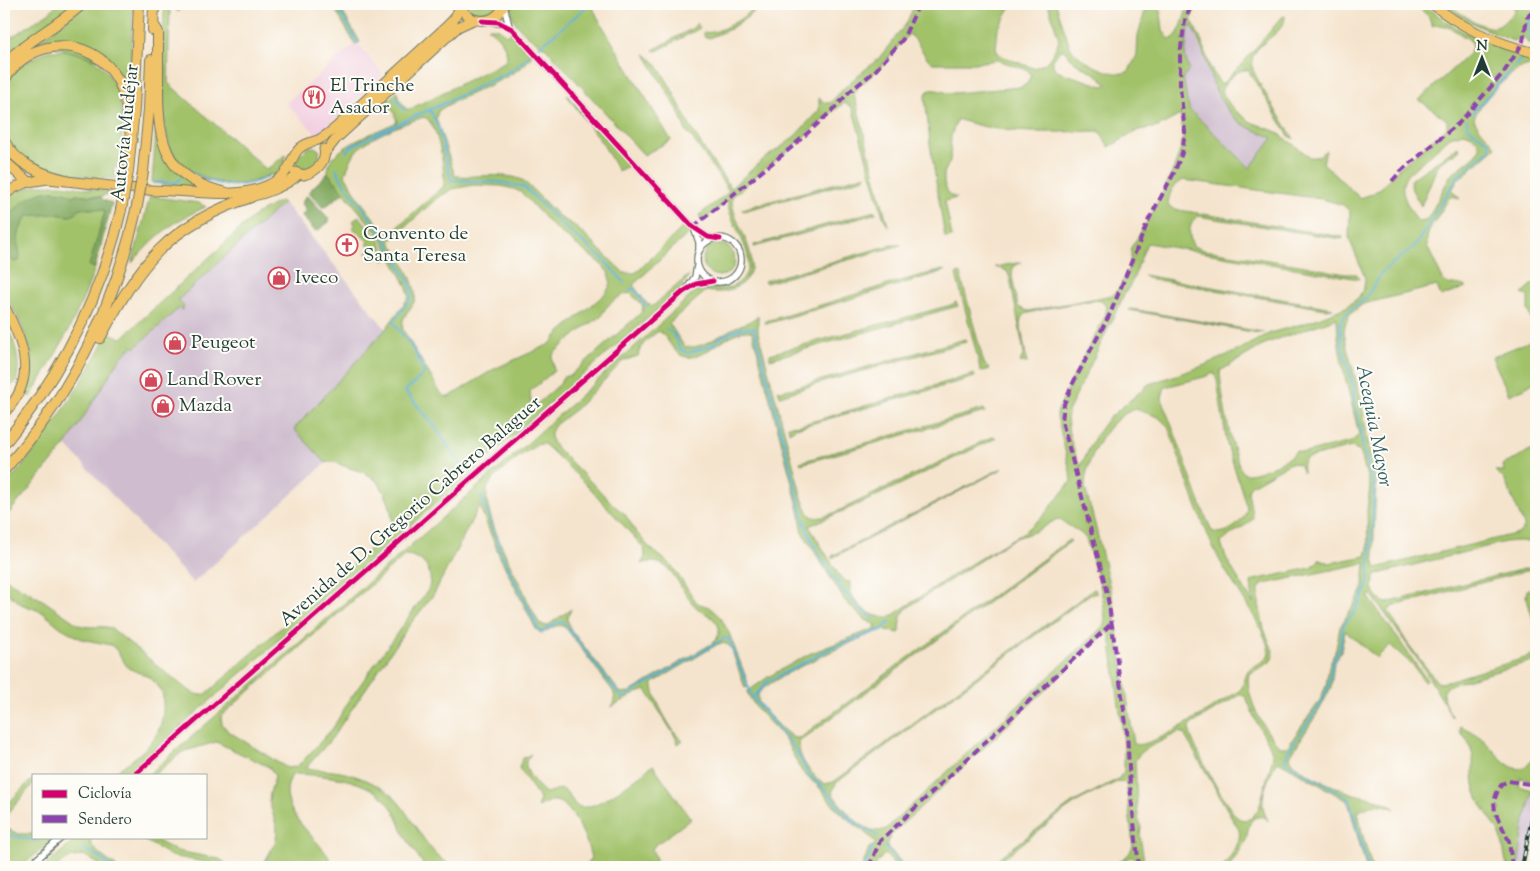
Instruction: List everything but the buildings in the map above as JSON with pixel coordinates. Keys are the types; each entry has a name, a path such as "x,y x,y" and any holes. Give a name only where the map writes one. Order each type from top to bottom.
{"highway":[{"path":"4,64 11,56 58,24 82,4"},
{"name":"Autovía Mudéjar","path":"4,444 40,397 72,344 93,300 104,270 121,210 128,171 132,140 139,4"},
{"name":"Autovía Mudéjar","path":"4,470 46,418 81,362 113,291 124,257 137,206 143,172 148,119 154,4"},
{"path":"153,24 158,32 158,115 165,149 176,166 186,176 207,188 228,194"},
{"path":"4,80 21,59 37,50 56,46 74,48 91,54 112,72 121,88 132,140"},
{"path":"4,141 11,152 25,164 43,174 66,180"},
{"path":"4,160 28,182"},
{"path":"81,362 91,355 129,286 158,250 196,221 220,208 251,197"}],"main road":[{"path":"460,4 464,12 478,20"},
{"path":"152,190 228,194 271,183 283,176 291,165 292,158 297,151 305,144 334,129 448,25 458,13 460,4"},
{"path":"291,165 294,171 299,174 306,174 316,170 336,138 461,24 495,18 504,4"},
{"path":"1432,4 1482,35 1512,47 1536,53"},
{"path":"312,142 321,145 325,153"},
{"path":"4,195 16,186 48,179 198,196 251,197 280,186 299,174"},
{"path":"4,305 20,338 25,361 24,378 20,392 4,413"}],"street":[{"path":"504,4 509,26 693,227 708,237 728,240 737,248 741,262 739,270 731,278 724,282 712,281 703,275 698,264 698,237 693,227"},
{"path":"478,20 498,22 509,26"},
{"path":"699,253 706,243 720,239"},
{"name":"Avenida de D. Gregorio Cabrero Balaguer","path":"683,292 695,277 698,264"},
{"name":"Avenida de D. Gregorio Cabrero Balaguer","path":"135,774 683,292 696,284 712,281"},
{"path":"28,867 61,838"}],"shaded area":[{"path":"1192,26 1219,99 1241,123 1273,139 1250,168 1191,110 1187,101 1183,77 1189,70 1185,56 1188,28"},
{"path":"355,44 359,45 383,75 331,123 331,127 317,135 286,103"},
{"path":"283,203 385,330 294,429 326,463 193,583 66,445 121,357 134,346 136,348 179,308 181,310 184,307 178,300"},
{"path":"1533,790 1536,790 1536,825 1526,867 1518,867 1525,820"}],"green space":[{"path":"57,4 75,4 56,20 4,55 4,42 50,12"},
{"path":"87,4 133,4 129,99 109,63 46,44 27,51 4,73 4,68"},
{"path":"164,4 175,4 179,12 170,5 168,83 267,170 285,155 281,168 272,176 270,174 249,183 226,184 206,178 191,170 174,155 165,125 163,105"},
{"path":"332,4 338,4 360,42 355,44"},
{"path":"467,4 498,4 491,12 482,15 474,12"},
{"path":"512,4 595,4 592,6 599,20 671,140 644,155 545,47 521,30 513,18"},
{"path":"915,4 1013,4 998,29 996,48 998,53 1004,57 1033,68 1044,64 1057,46 1059,39 1048,4 1056,4 1070,47 1074,52 1088,63 1106,71 1122,73 1129,71 1137,55 1138,35 1145,11 1145,4 1160,4 1163,30 1168,38 1172,39 1180,28 1189,4 1197,4 1191,19 1201,40 1210,67 1221,85 1243,63 1282,17 1285,16 1284,23 1280,29 1256,51 1252,65 1264,90 1294,139 1289,136 1248,70 1239,71 1232,76 1221,91 1237,112 1251,122 1277,132 1310,157 1319,156 1326,150 1323,163 1360,198 1372,194 1382,187 1398,169 1447,127 1447,120 1419,100 1470,53 1472,47 1470,40 1452,29 1442,25 1432,26 1429,17 1415,4 1427,7 1455,27 1477,38 1500,48 1536,59 1536,66 1523,67 1501,83 1476,113 1474,119 1476,123 1496,147 1458,180 1452,190 1460,199 1453,196 1449,198 1429,231 1427,246 1443,280 1448,284 1466,287 1441,297 1437,286 1363,304 1349,315 1345,325 1344,331 1347,348 1361,398 1376,482 1374,563 1376,568 1519,533 1524,529 1524,525 1504,479 1495,471 1504,471 1503,465 1536,448 1536,547 1525,542 1505,542 1382,573 1375,576 1373,585 1376,595 1386,603 1536,566 1530,570 1394,606 1388,611 1406,641 1437,682 1441,683 1528,657 1536,652 1536,660 1452,684 1444,691 1443,696 1453,718 1422,666 1372,595 1368,596 1427,680 1424,682 1413,665 1390,645 1377,658 1345,631 1341,651 1334,662 1331,687 1320,709 1290,756 1298,767 1314,777 1348,792 1384,802 1395,809 1385,805 1376,805 1358,812 1372,867 1366,867 1348,801 1278,761 1265,789 1263,801 1263,808 1268,821 1265,817 1259,817 1251,821 1241,849 1229,867 1223,867 1237,845 1239,830 1184,734 1179,732 1142,751 1135,760 1137,806 1145,867 1137,867 1134,858 1130,857 1112,867 1129,854 1133,846 1126,783 1119,781 1080,800 992,867 987,867 1072,803 1118,779 1124,772 1124,743 1110,635 1107,632 890,836 887,846 905,867 897,867 885,854 876,863 876,867 862,867 869,848 876,844 840,812 820,788 803,773 785,740 758,710 747,692 768,677 809,654 876,628 875,625 864,619 845,601 803,533 799,510 751,331 733,335 707,351 691,357 679,354 659,331 643,344 638,356 623,361 577,408 555,425 551,432 552,442 557,448 625,514 636,532 648,546 672,566 697,603 709,607 721,618 729,633 748,687 745,688 731,648 724,644 718,644 653,683 655,696 664,714 674,731 683,741 677,744 676,738 646,690 611,707 614,699 613,691 566,628 556,626 541,633 536,629 500,557 479,506 434,594 408,627 332,738 306,768 346,773 384,789 397,800 438,856 457,867 425,867 406,838 391,807 369,788 334,777 298,774 292,775 287,788 288,801 293,813 328,856 334,867 262,867 276,841 277,828 269,801 275,776 269,767 216,742 182,752 155,774 149,774 528,443 694,293 704,289 730,287 735,285 744,276 748,266 747,255 729,210 728,200 702,222 699,215 729,191 686,131 678,110 645,54 652,59 665,77 690,126 731,188 765,158 796,135 819,110 819,98 825,103 830,103 849,83 879,58 906,24","holes":["1191,26 1198,38 1216,90 1230,113 1241,123 1273,138 1250,168 1190,110 1183,77 1189,70 1185,56 1188,29","909,34 926,57 933,63 974,63 997,60 1028,70 1031,75 1027,84 1021,87 954,93 931,90 925,96 930,144 945,238 952,237 945,201 957,198 949,195 944,183 944,173 950,161 951,136 957,119 1010,131 1099,131 1109,147 1139,130 1158,127 1180,115 1183,132 1179,154 1168,182 1153,212 1130,249 1131,259 1127,273 1113,295 1028,311 1018,307 1012,276 1013,267 1022,262 995,267 1007,271 1010,278 1024,353 1020,362 1027,363 1020,321 1025,314 1096,300 1101,301 1107,307 1105,317 1078,367 1057,413 1072,480 1044,515 1027,530 959,571 893,615 886,617 871,614 858,603 850,589 850,582 840,577 809,526 870,499 996,438 994,436 836,512 823,517 814,517 810,515 802,498 758,332 758,315 750,321 696,347 684,346 669,323 706,291 725,292 742,283 749,274 752,264 750,253 733,208 732,197 844,103 852,107 883,216 888,226 854,94 858,87 878,70","1060,50 1064,50 1074,61 1098,76 1107,85 1103,86 1059,72 1053,66 1053,60","1463,133 1472,136 1480,146 1476,155 1450,176 1429,217 1425,220 1417,221 1407,204 1403,186 1408,174 1450,137","1184,180 1322,199 1343,205 1350,212 1349,238 1365,278 1364,288 1358,298 1346,307 1306,323 1270,333 1237,351 1200,367 1149,384 1107,420 1096,435 1080,467 1069,433 1068,412 1132,281 1147,243 1359,279 1357,274 1345,274 1204,250 1193,246 1190,230 1197,216 1342,239 1343,237 1173,209 1168,204 1174,186","1337,318 1339,347 1359,435 1351,442 1305,453 1296,451 1287,459 1272,467 1256,473 1244,474 1231,441 1220,371 1267,343","1214,373 1217,380 1227,444 1247,508 1239,523 1229,530 1217,533 1212,531 1163,404 1162,397 1165,387","1136,409 1158,417 1168,426 1210,539 1223,566 1262,631 1269,653 1265,660 1247,672 1239,691 1170,733 1142,744 1134,744 1112,597 1085,488 1093,453 1107,430 1116,420","544,444 551,450 587,485 644,548 645,557 641,564 652,562 660,564 673,574 694,605 710,616 718,625 718,637 713,643 630,692 622,693 571,630 567,619 571,609 547,626 540,624 499,541 489,513 487,500 489,485 501,471 535,446","1352,447 1360,451 1370,487 1367,509 1368,548 1366,556 1329,563 1320,559 1311,568 1254,580 1251,582 1253,603 1228,562 1221,544 1223,540 1253,518 1248,492 1250,486 1290,463 1299,464 1303,473 1304,461 1307,458","1057,519 1082,534 1086,539 1096,570 1105,613 1105,624 886,829 878,831 863,826 848,813 832,793 836,783 1087,596 1097,593 1094,589 835,781 826,784 811,772 803,761 799,742 1071,541 1069,540 803,736 798,738 792,737 777,723 760,704 758,699 759,693 779,679 839,648 884,630 899,633 901,616 907,608 1013,539 1037,531","407,555 419,559 427,567 430,578 428,590 350,699 333,728 296,767 287,768 228,731 222,724 221,716 403,557","1365,563 1363,590 1340,627 1336,649 1329,666 1326,686 1319,702 1287,747 1281,747 1263,724 1257,714 1248,683 1249,674 1270,662 1274,656 1264,629 1259,604 1259,588 1264,584","1239,695 1245,696 1273,757 1259,808 1252,818 1246,820 1237,817 1225,801 1195,745 1189,727"]},
{"path":"1442,4 1447,4 1471,20 1485,26 1496,27 1514,12 1515,9 1511,4 1536,4 1536,46 1529,44 1522,37 1517,41 1513,41 1494,33 1467,20"},
{"path":"753,9 753,13 730,29 709,38 704,36 704,32 709,33 722,29"},
{"path":"697,23 700,28 657,51 653,50 693,28"},
{"path":"487,28 496,28 508,35 510,32 532,55 516,71 438,111 436,118 455,176 508,176 524,181 561,218 575,226 624,273 635,273 639,270 685,225 690,232 633,285 647,304 653,306 689,275 681,289 126,774 112,774 144,750 158,732 162,720 162,691 151,678 128,668 111,645 81,639 60,627 42,612 21,604 4,590 4,578 44,601 79,625 111,628 184,687 195,694 203,695 387,534 392,524 392,515 386,497 377,481 363,472 331,462 326,463 294,429 385,330 409,297 407,287 382,239 328,173 328,166 335,155 342,150 360,139 397,122 394,112 385,103 397,92 399,99 406,109 410,109 506,61 505,47 499,38","holes":["424,117 434,128 440,148 444,186 387,236 360,200 345,175 353,155 370,140 408,122","473,185 501,186 521,192 551,225 602,265 608,272 611,284 606,293 558,334 550,344 494,369 449,397 444,396 440,392 403,330 404,318 414,302 414,288 408,271 390,241 437,198 453,189","630,293 643,306 642,312 571,375 563,377 560,384 536,405 531,402 530,391 554,371 552,357 555,352 585,327 601,317 605,309 612,302"]},
{"path":"47,51 71,51 92,59 105,69 114,83 122,115 119,168 113,167 116,179 40,169 21,157 4,136 5,82 16,68"},
{"path":"566,94 630,165 618,171 604,146"},
{"path":"156,131 197,188 152,183"},
{"path":"310,147 315,147 319,150 319,158 311,167 299,169 296,164 298,159"},
{"path":"1458,147 1460,148 1459,150 1441,162 1437,167 1421,206 1412,190 1410,180"},
{"path":"328,173 344,192 325,207 322,207 310,193 310,190"},
{"path":"866,175 865,178 743,211 742,209"},
{"path":"36,185 61,185 111,192 101,197 76,194 73,196 54,191 41,193 5,240 8,256 18,242 19,231 27,216 55,214 70,216 79,208 105,211 90,266 95,268 88,286 66,334 30,397 26,394 31,379 31,352 22,326 4,290 4,201 18,191"},
{"path":"49,191 65,192 73,196 76,194 101,197 103,200 112,203 95,268 89,266 104,210 79,208 76,214 70,216 54,214 27,216 18,237 19,261 14,262 7,256 6,232 12,213 27,199"},
{"path":"150,196 199,203 206,207 165,230 132,263"},
{"path":"307,196 329,219 329,222 317,231 302,216 306,209 302,204"},
{"path":"280,201 283,203 178,300 184,307 181,310 179,308 135,348 133,346 121,357 66,445 4,519 4,487 34,451 61,413 109,333 122,338 255,215"},
{"path":"875,211 876,213 864,217 754,247 754,245"},
{"path":"359,216 380,241 388,258 384,261 379,256 374,261 367,253 372,249 367,244 369,242 352,227 355,224 353,221"},
{"path":"719,244 731,248 735,260 731,272 719,276 707,272 703,260 707,248"},
{"path":"891,245 901,245 766,283 764,281"},
{"path":"945,271 765,323 766,321 876,288"},
{"path":"960,273 983,360 990,369 980,372 956,274"},
{"path":"1143,275 1333,308 1326,309 1157,280"},
{"path":"1536,281 1536,332 1528,310 1528,296 1522,294"},
{"path":"956,302 958,306 770,359 770,354 951,305"},
{"path":"1129,310 1264,332 1258,333"},
{"path":"4,321 16,350 18,374 16,382 4,390"},
{"path":"965,339 966,342 780,396 778,390 790,389"},
{"path":"1535,339 1536,381 1509,395 1492,357"},
{"path":"974,374 975,377 796,428 789,432 788,426 800,425"},
{"path":"984,409 985,412 801,464 800,462"},
{"path":"1002,469 832,558 832,556"},
{"path":"1536,584 1536,593 1533,598 1536,612 1536,629 1526,596 1527,590"},
{"path":"1461,726 1479,736 1501,758 1515,768 1522,768 1529,764 1536,753 1535,781 1520,778 1519,786 1533,790 1525,820 1518,867 1508,867 1501,837 1477,796 1473,780 1472,754 1460,731"},
{"path":"531,754 526,761 527,770 539,787 546,793 559,789 564,790 577,806 584,807 605,800 653,765 691,819 652,849 659,867 583,867 591,859 587,844 574,816 562,803 555,801 548,802 537,808 540,799 519,768 522,759"},
{"path":"32,780 32,785 4,818 4,808"},
{"path":"4,827 18,834 32,834 32,838 54,838 21,867 5,867 7,860 4,855"},
{"path":"77,838 90,838 96,851 117,867 103,867 84,855 70,858 56,867 44,867"},
{"path":"141,838 152,838 177,851 219,859 232,867 171,856"}],"waterway":[{"path":"335,4 358,43"},
{"path":"540,46 590,4"},
{"name":"Acequia Mayor","path":"1528,41 1528,23 1536,9"},
{"path":"346,152 352,146 376,134 514,69 529,56"},
{"name":"Acequia Mayor","path":"1472,113 1522,58"},
{"path":"395,97 404,110"},
{"path":"430,110 439,129 451,180 499,182 524,187 566,228 603,259 624,282"},
{"name":"Acequia Mayor","path":"1368,867 1349,798 1287,763 1285,760 1287,753 1320,705 1328,688 1332,664 1340,647 1344,624 1353,615 1366,590 1369,579 1374,487 1362,444 1353,385 1342,345 1340,324 1344,315 1366,298 1382,272 1415,246 1458,176 1490,149 1489,142 1467,127 1467,120"},
{"path":"336,168 342,180 385,238 411,286 412,295 410,300 393,322 415,352 424,373 405,391 434,425 462,467"},
{"path":"188,170 208,180 228,185 249,184 269,176"},
{"path":"155,182 176,182 181,178"},
{"path":"629,289 635,289 646,307"},
{"path":"666,329 674,334 680,349 688,353 713,345 718,339 742,328 754,328 806,527 834,578 854,602 874,619"},
{"path":"481,496 502,555 539,630 542,632 556,623 563,622 621,697 623,698 728,638 753,698"},
{"path":"878,836 854,822 826,790 809,775 792,744 753,698 767,682 831,648 883,629 890,621"},
{"path":"4,834 37,841"},
{"path":"865,867 873,847"},
{"path":"885,847 903,867"},
{"path":"82,849 91,852 112,867"}],"railway":[{"path":"1522,867 1536,798"}],"marked path":[{"path":"693,227 792,147 835,108 849,92 875,71 903,39 919,4"},
{"path":"1139,867 1130,786 1127,731 1109,605 1062,421 1064,404 1072,385 1110,314 1149,219 1174,173 1182,153 1185,132 1180,87 1180,55 1185,20 1192,4"},
{"path":"1392,181 1401,171 1459,123 1504,72 1523,41 1527,18 1536,5"},
{"path":"869,867 880,841 1111,624"},
{"path":"1512,867 1509,841 1495,812 1494,801 1502,784 1508,781 1536,785"}],"cycle path":[{"path":"482,21 498,22 512,29 693,227 708,237 720,239"},
{"path":"135,774 683,292 696,284 713,281"}],"place":[{"name":"El Trinche Asador","path":"314,97"},
{"name":"Convento de Santa Teresa","path":"347,245"},
{"name":"Iveco","path":"279,278"},
{"name":"Peugeot","path":"175,343"},
{"name":"Land Rover","path":"151,380"},
{"name":"Mazda","path":"163,406"}]}
